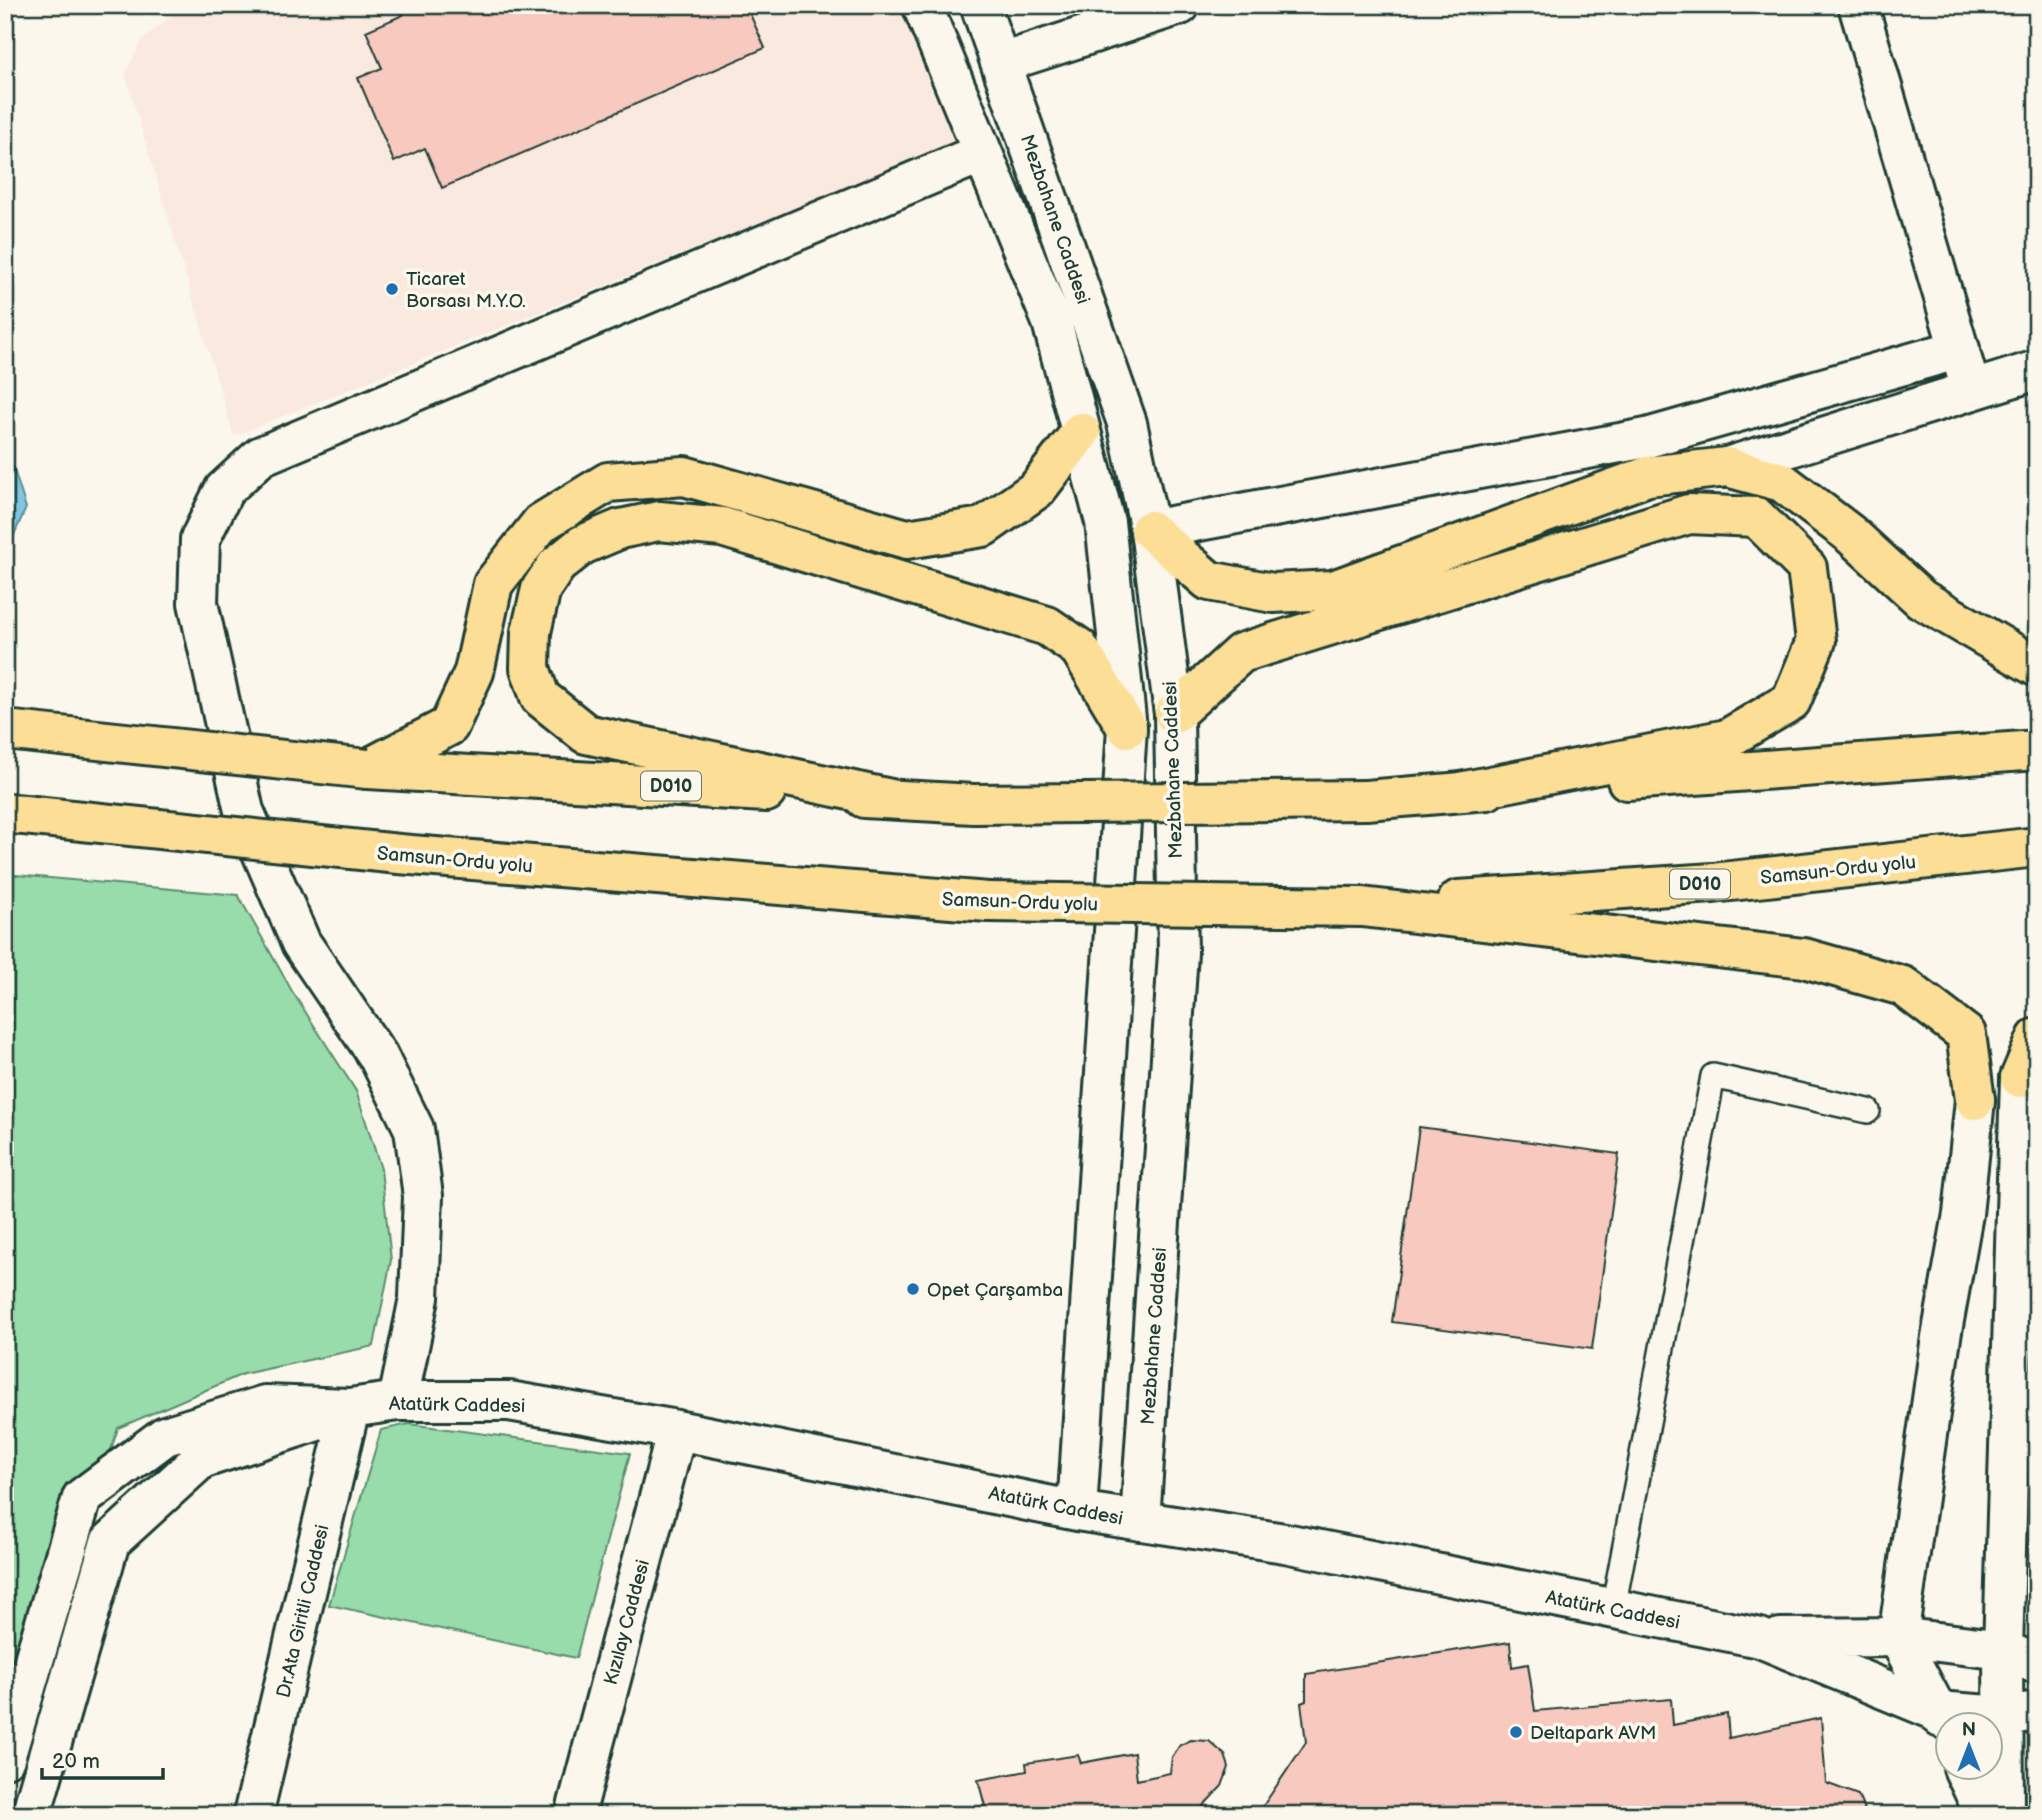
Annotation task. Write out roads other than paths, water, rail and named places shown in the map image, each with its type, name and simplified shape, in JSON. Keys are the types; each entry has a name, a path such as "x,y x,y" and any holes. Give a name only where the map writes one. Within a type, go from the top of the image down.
{"highway":[{"path":"368,769 449,726 474,672 493,584 541,523 608,482 684,476 907,539 983,527 1037,489 1081,432"},
{"path":"1150,530 1209,580 1273,593 1333,590 1648,476 1727,467 1782,482 1849,533 1921,599 2037,667"},
{"path":"1174,714 1241,653 1689,514 1756,517 1807,568 1816,640 1791,701 1727,739 1461,792"},
{"path":"891,799 586,734 540,697 530,668 531,632 541,589 558,565 582,545 620,529 659,521 723,527 1047,626 1079,648 1127,728"},
{"name":"D010","path":"5,730 368,769 974,804 1366,800 2037,750"},
{"name":"Samsun-Ordu yolu","path":"5,813 399,854 988,902 1362,907 1713,883 2037,847"},
{"path":"1362,907 1804,958 1903,986 1966,1034 1975,1100"},
{"path":"2020,1077 2037,1038"}],"main road":[{"name":"Mezbahane Caddesi","path":"922,5 1052,322 1105,522 1127,728 1077,1510"},
{"name":"Mezbahane Caddesi","path":"979,5 1127,424 1150,530 1174,714 1178,953 1140,1521"},
{"path":"1001,63 1180,5"},
{"path":"1858,5 1971,390"},
{"path":"398,1401 419,1298 422,1196 414,1129 378,1056 301,943 244,811 198,603 200,539 224,489 261,456 982,153"},
{"path":"1150,530 1647,438 1960,349"},
{"path":"1727,467 2037,370"},
{"path":"2004,1815 2020,1714 2020,1077"},
{"path":"1937,1712 1898,1637 1941,1336 1963,1214 1975,1100"},
{"name":"Atatürk Caddesi","path":"5,1758 82,1498 165,1436 265,1405 350,1408 398,1401 509,1401 677,1430 1077,1510 1285,1543 1760,1638"},
{"name":"Atatürk Caddesi","path":"31,1815 110,1542 201,1459 321,1422 350,1408"},
{"name":"Dr.Ata Giritli Caddesi","path":"254,1815 350,1408"},
{"name":"Kızılay Caddesi","path":"575,1815 677,1430"},
{"path":"1760,1638 1898,1637 2020,1657"},
{"path":"1760,1638 1934,1718"},
{"path":"1970,1782 1985,1815"}],"lane":[{"path":"1613,1609 1713,1076 1868,1111"}],"water":[{"path":"5,441 26,508 5,555"}],"place":[{"name":"Ticaret Borsası M.Y.O.","path":"392,289"},
{"name":"Opet Çarşamba","path":"913,1289"},
{"name":"Deltapark AVM","path":"1516,1732"}]}
